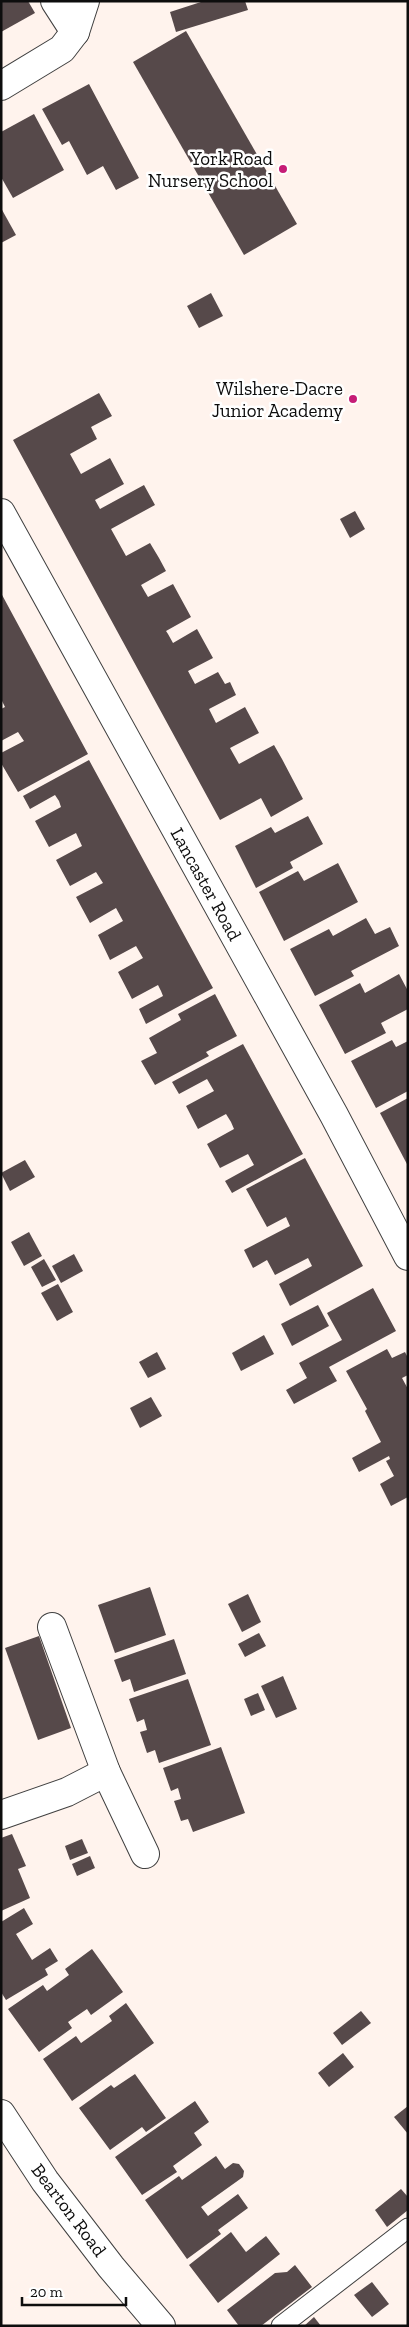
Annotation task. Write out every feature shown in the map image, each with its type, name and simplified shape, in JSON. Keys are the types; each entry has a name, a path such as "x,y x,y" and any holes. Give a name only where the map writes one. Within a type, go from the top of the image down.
{"street":[{"path":"55,1 75,32"},
{"path":"1,86 62,49 75,32 85,1"},
{"name":"Lancaster Road","path":"1,513 329,1106 408,1256"},
{"path":"52,1627 106,1772 145,1854"},
{"path":"1,1814 67,1792 106,1772"},
{"name":"Bearton Road","path":"1,2114 44,2181 110,2267 161,2326"}],"lane":[{"path":"281,2326 408,2228"}],"building":[{"path":"1,1 28,1 35,13 1,32"},
{"path":"204,1 245,1 248,10 176,32 170,12"},
{"path":"186,31 297,224 244,255 133,62"},
{"path":"89,84 139,178 116,190 103,166 87,175 69,141 62,145 42,109"},
{"path":"34,114 64,170 13,198 1,177 1,132"},
{"path":"1,208 16,235 1,243"},
{"path":"211,293 223,316 199,328 187,306"},
{"path":"99,393 112,416 91,427 97,439 70,454 81,474 110,458 124,484 95,500 100,509 144,485 155,505 111,529 126,556 150,543 166,571 141,585 148,597 173,584 191,617 166,631 173,643 197,629 213,658 188,671 195,684 218,672 225,684 230,682 236,695 209,709 216,723 245,707 259,733 230,748 239,764 274,745 282,759 303,799 271,817 261,798 220,820 13,440"},
{"path":"355,511 365,529 350,538 340,519"},
{"path":"1,593 88,754 18,792 1,763 1,753 24,741 18,732 1,741 1,709 5,707 1,699"},
{"path":"89,760 213,988 146,1024 139,1009 163,996 158,985 132,999 118,972 143,958 136,946 110,960 98,935 123,921 116,908 90,923 76,897 103,883 96,872 70,886 56,860 82,846 76,833 49,847 35,821 61,807 59,801 55,795 30,809 23,796"},
{"path":"308,816 323,844 290,862 293,868 256,888 235,846 271,827 275,833"},
{"path":"338,863 358,902 284,941 259,892 298,871 304,881"},
{"path":"366,918 375,934 390,927 399,946 351,971 354,976 315,996 290,949 329,929 333,936"},
{"path":"399,974 408,991 408,1009 381,1023 386,1033 345,1054 319,1005 360,983 365,993"},
{"path":"215,994 237,1036 206,1052 209,1056 155,1085 141,1061 157,1053 149,1038 181,1020 178,1014"},
{"path":"392,1040 396,1047 408,1041 408,1091 376,1108 351,1061"},
{"path":"243,1044 303,1154 232,1193 225,1181 254,1165 248,1154 220,1168 207,1144 234,1129 231,1122 226,1114 198,1129 186,1106 214,1091 207,1079 179,1094 172,1082"},
{"path":"408,1098 408,1166 380,1113"},
{"path":"305,1158 363,1266 290,1306 279,1284 312,1266 308,1258 275,1275 267,1260 253,1268 244,1250 290,1226 286,1217 267,1227 246,1189"},
{"path":"25,1160 35,1177 10,1191 1,1173"},
{"path":"29,1232 42,1256 24,1266 11,1242"},
{"path":"74,1254 83,1271 61,1283 52,1266"},
{"path":"44,1259 56,1280 42,1287 31,1267"},
{"path":"58,1284 73,1312 57,1321 41,1293"},
{"path":"373,1288 396,1331 329,1367 337,1381 294,1404 286,1390 307,1378 299,1363 342,1340 327,1313"},
{"path":"318,1305 329,1326 292,1346 281,1324"},
{"path":"264,1335 274,1354 241,1371 232,1353"},
{"path":"387,1349 392,1358 405,1352 408,1358 408,1375 402,1378 408,1389 408,1497 391,1506 380,1484 394,1476 386,1461 390,1459 389,1456 359,1472 352,1458 381,1442 365,1411 367,1409 346,1371"},
{"path":"157,1352 166,1369 148,1378 139,1362"},
{"path":"151,1397 162,1416 140,1428 130,1408"},
{"path":"150,1587 166,1635 115,1653 98,1605"},
{"path":"248,1594 261,1622 242,1632 228,1604"},
{"path":"259,1633 266,1646 245,1657 238,1644"},
{"path":"39,1636 71,1728 38,1740 5,1648"},
{"path":"174,1639 186,1674 134,1692 130,1679 122,1682 114,1660"},
{"path":"283,1676 297,1709 276,1718 261,1686"},
{"path":"188,1679 211,1745 159,1763 155,1750 147,1753 140,1732 147,1730 144,1719 137,1722 129,1699"},
{"path":"258,1693 265,1710 251,1716 244,1699"},
{"path":"221,1747 245,1813 193,1832 188,1819 181,1821 174,1801 181,1799 178,1788 171,1791 163,1768"},
{"path":"12,1834 26,1866 18,1869 30,1898 1,1911 1,1838"},
{"path":"82,1839 88,1853 70,1860 65,1846"},
{"path":"90,1856 95,1868 77,1876 72,1864"},
{"path":"24,1908 33,1924 16,1934 32,1960 50,1948 58,1961 45,1969 48,1975 6,2000 1,1992 1,1922"},
{"path":"92,1949 123,1992 91,2015 87,2009 68,2022 72,2028 39,2052 8,2009 43,1985 47,1991 69,1975 65,1969"},
{"path":"126,2003 154,2043 72,2101 43,2059 76,2036 81,2043 112,2021 109,2016"},
{"path":"361,2011 371,2023 342,2045 333,2033"},
{"path":"343,2053 354,2067 329,2087 318,2073"},
{"path":"135,2074 166,2118 146,2132 142,2127 110,2150 79,2108 111,2085 114,2088"},
{"path":"195,2101 209,2122 194,2133 202,2145 173,2166 177,2172 142,2195 115,2157"},
{"path":"408,2106 408,2134 394,2117"},
{"path":"216,2156 225,2169 233,2163 239,2164 244,2171 243,2177 201,2207 208,2216 238,2194 248,2208 218,2230 221,2234 187,2259 145,2200 179,2176 182,2180"},
{"path":"401,2189 408,2197 408,2210 387,2227 375,2210"},
{"path":"231,2232 246,2252 266,2236 280,2254 218,2303 189,2265"},
{"path":"295,2265 312,2287 261,2326 239,2326 227,2310 275,2273 287,2272"},
{"path":"372,2282 389,2304 372,2317 354,2295"},
{"path":"314,2317 321,2326 304,2326"}],"place":[{"name":"York Road Nursery School","path":"283,169"},
{"name":"Wilshere-Dacre Junior Academy","path":"353,399"}]}
